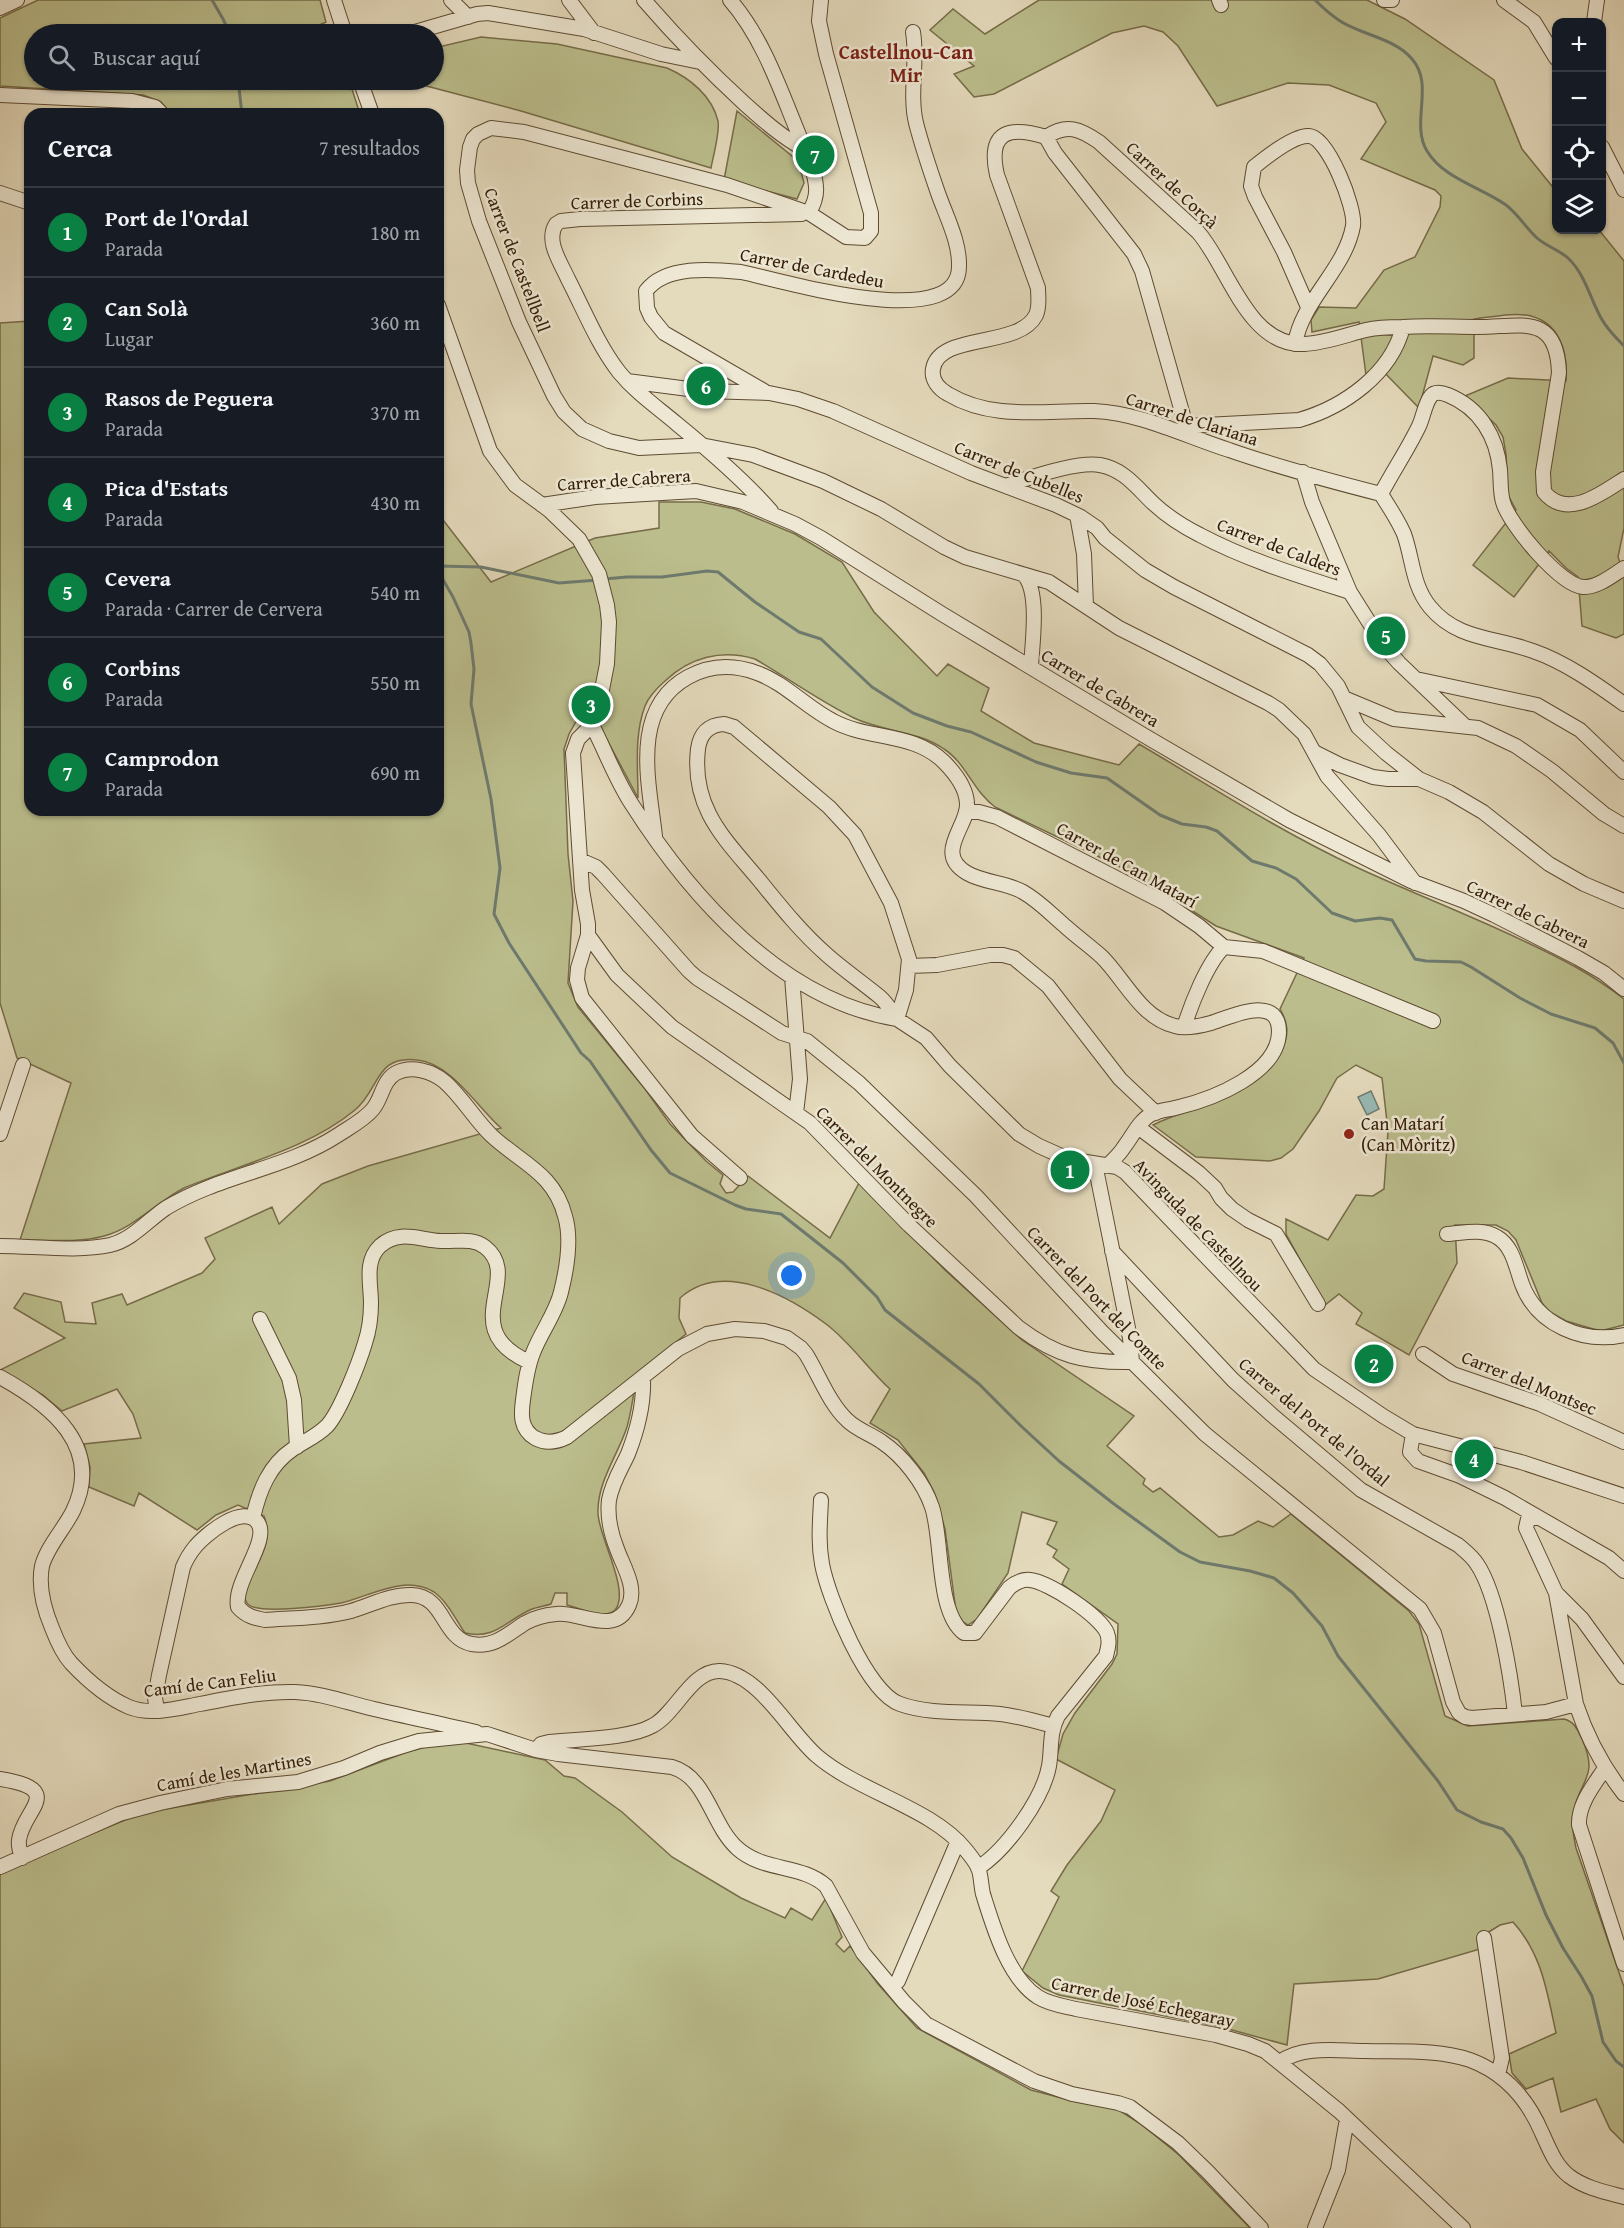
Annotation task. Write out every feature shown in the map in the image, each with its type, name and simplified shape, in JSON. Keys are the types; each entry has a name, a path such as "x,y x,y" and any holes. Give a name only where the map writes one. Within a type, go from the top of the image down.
{"street":[{"path":"0,8 17,0"},
{"path":"334,0 342,24"},
{"path":"451,0 468,17"},
{"path":"569,0 594,33"},
{"path":"644,0 700,62 781,135 804,149"},
{"path":"730,0 750,27 763,51 814,173 816,196 809,213"},
{"name":"Carrer de Castellbell","path":"701,445 639,448 621,445 582,429 564,412 519,322 479,221 467,170 473,140 483,131 491,128 524,132 727,185 809,213 846,237 865,238 872,231 871,213 826,54 819,21 820,0"},
{"path":"1384,0 1392,0"},
{"path":"1504,0 1534,22 1552,50"},
{"path":"1595,18 1597,0"},
{"path":"443,24 488,13 498,14 551,22 661,54 700,62"},
{"name":"Carrer de Cardedeu","path":"769,393 664,333 647,308 646,291 657,280 670,275 726,270 878,301 910,301 929,297 950,287 955,282 960,266 950,223 915,119 913,32"},
{"path":"364,90 370,108"},
{"path":"0,94 132,101 156,108"},
{"name":"Carrer de Corçà","path":"1046,137 1055,131 1071,129 1081,131 1099,142 1181,215 1209,244 1241,303 1252,318 1282,341 1295,344"},
{"name":"Carrer de Clariana","path":"1046,137 1022,131 1005,134 998,141 994,162 1038,288 1039,307 1036,316 1018,331 946,351 935,362 933,378 945,392 974,407 986,410 1113,413 1129,416 1187,431 1237,453 1381,494"},
{"path":"1308,307 1251,186 1254,167 1289,143 1308,136 1315,137 1321,142 1329,156 1352,206 1353,218 1349,238 1329,279 1308,307 1298,328 1295,344 1318,342 1380,328 1442,325 1487,327 1516,324 1533,326 1543,332 1554,344 1559,363 1543,472 1544,492 1558,503 1573,506 1594,497 1624,479"},
{"path":"1046,137 1055,153 1090,196 1138,263 1147,285 1187,431 1299,420 1313,416 1350,396 1372,379 1390,358 1403,327"},
{"path":"1606,155 1624,190"},
{"path":"0,193 24,201"},
{"name":"Carrer de Corbins","path":"774,515 751,488 647,401 627,381 602,346 556,254 551,236 556,224 561,221 580,219 809,213"},
{"path":"444,322 490,451 515,485 568,527 590,555 607,605 609,640 598,710 592,725 578,739 573,753 582,890 588,924 588,935 578,968 577,980 582,998 692,1136 740,1178"},
{"name":"Carrer de Cubelles","path":"627,381 704,391 769,393 798,399 833,411 971,473 1077,515 1097,528 1105,538 1145,570 1308,655 1330,675 1346,699 1358,727 1419,779"},
{"path":"1624,568 1593,586 1584,587 1575,585 1557,572 1513,522 1503,503 1498,457 1491,432 1468,408 1444,394 1437,393 1431,397 1419,428 1381,494 1404,534 1414,577 1428,605 1446,624 1463,632 1534,651 1586,678 1624,704"},
{"path":"701,445 753,455 823,481 881,509 965,557 1049,582 1119,628 1268,703 1279,710 1304,734 1327,776 1379,835 1415,883"},
{"name":"Carrer de Calders","path":"1006,486 1026,478 1072,467 1099,465 1122,474 1164,512 1199,535 1230,550 1350,592"},
{"path":"1303,472 1312,502 1350,592 1384,646 1464,725"},
{"name":"Carrer de Cabrera","path":"542,505 595,497 696,491 743,502 774,515 821,538 942,614 1289,820 1373,864 1464,901 1578,958 1604,973 1624,989"},
{"path":"1077,515 1084,554 1086,606"},
{"path":"1024,575 1028,579 1033,611 1031,667"},
{"path":"656,838 647,753 648,737 655,709 664,696 679,682 694,674 724,666 742,668 762,674 833,722 856,730 905,740 942,759 963,785 968,801 967,812 954,842 953,853 958,866 972,875 1011,886 1032,897 1102,957 1144,1008 1161,1021 1184,1027 1210,1023 1244,1012 1266,1010 1272,1014 1279,1036 1277,1045 1260,1069 1239,1083 1198,1101 1147,1116 1123,1150 1102,1165 1112,1251 1130,1338 1132,1362"},
{"path":"1415,679 1537,705 1580,730 1624,772"},
{"path":"1346,699 1394,719 1478,728 1516,746 1552,771 1604,814 1624,826"},
{"path":"715,724 734,726 846,823 855,835 891,903 909,959 902,1006 897,1019 882,998 828,956 790,919 720,833 706,809 698,771 701,737 707,729 715,724"},
{"name":"Avinguda de Castellnou","path":"592,725 630,802 671,860 740,937 777,968 833,1000 897,1019 926,1038 950,1066 1019,1134 1039,1146 1068,1159 1125,1172 1314,1369 1413,1434 1521,1462 1624,1496"},
{"path":"1316,753 1373,777 1419,779 1467,801 1558,870 1624,901"},
{"name":"Carrer de Can Matarí","path":"967,812 979,812 997,817 1156,898 1199,926 1224,947"},
{"name":"Carrer del Port del Comte","path":"580,860 596,867 603,874 697,978 782,1033 807,1041 884,1107 976,1196 1132,1362 1205,1434 1420,1609 1434,1633 1453,1702 1459,1713 1472,1719 1546,1712 1576,1704"},
{"name":"Carrer del Montnegre","path":"588,935 617,975 672,1027 810,1123 909,1226 1018,1328 1037,1342 1064,1355 1090,1361 1132,1362"},
{"path":"1184,1027 1191,1005 1216,955 1224,947 1263,951 1433,1021"},
{"path":"909,966 937,965 990,955 1014,958 1048,986 1119,1079 1156,1113"},
{"path":"792,977 800,1079 796,1113"},
{"path":"0,1134 23,1065"},
{"path":"0,1246 87,1247 119,1242 182,1199 292,1158 336,1137 372,1111 390,1077 405,1070 419,1070 433,1074 446,1083 492,1136 549,1182 563,1209 569,1236 561,1291 529,1362 522,1409 522,1421 528,1432 547,1442 567,1437 678,1349 707,1334 722,1330 750,1329 787,1338 801,1347 832,1401 846,1420 888,1446 920,1482 932,1508 946,1606 959,1630 970,1634 975,1633 1009,1588 1028,1580 1055,1590 1084,1609 1105,1629 1109,1644 1106,1656 1058,1716 1053,1726 1049,1768 1045,1782 1034,1803 988,1862 978,1868"},
{"path":"1138,1126 1199,1173 1232,1209 1276,1234 1318,1304"},
{"path":"1447,1234 1483,1232 1500,1239 1512,1257 1528,1298 1538,1311 1569,1333 1593,1337 1624,1335"},
{"path":"253,1518 267,1477 279,1461 326,1427 337,1410 360,1357 368,1330 371,1303 370,1265 381,1246 395,1238 412,1236 441,1241 464,1240 478,1243 489,1251 494,1257 499,1273 492,1316 497,1335 502,1345 510,1352 529,1362"},
{"name":"Carrer del Port de l'Ordal","path":"1112,1251 1233,1380 1272,1415 1361,1490 1470,1554 1479,1567 1494,1607 1515,1714"},
{"path":"260,1319 289,1378 294,1400 297,1447"},
{"name":"Carrer del Montsec","path":"1423,1354 1453,1374 1540,1404 1624,1442"},
{"name":"Camí de Can Feliu","path":"0,1377 49,1409 78,1448 83,1476 81,1490 73,1511 46,1557 41,1575 44,1608 62,1652 82,1674 117,1700 140,1710 157,1710 255,1694 293,1692 321,1696 487,1734"},
{"path":"157,1710 155,1698 159,1675 183,1567 196,1546 206,1536 239,1516 253,1518 258,1522 260,1534 238,1589 237,1600 238,1607 243,1612 256,1619 330,1615 352,1611 390,1598 413,1595 428,1598 454,1635 462,1641 481,1645 500,1640 527,1622 549,1615 570,1613 607,1622 617,1619 628,1607 631,1591 627,1572 611,1529 609,1504 613,1485 636,1432 642,1404 643,1379"},
{"path":"1413,1434 1410,1452 1418,1461 1460,1476 1536,1516 1609,1558 1624,1571"},
{"path":"820,1500 819,1538 827,1582 852,1644 888,1698 903,1705 947,1711 1000,1714 1053,1726"},
{"path":"1536,1516 1528,1519 1526,1528 1553,1582 1576,1704 1605,1768 1624,1794"},
{"path":"1556,1593 1582,1619 1624,1677"},
{"name":"Carrer de José Echegaray","path":"536,1750 541,1744 549,1742 647,1729 661,1720 700,1677 716,1671 724,1671 742,1678 758,1691 805,1746 830,1766 938,1825 958,1841 978,1868 979,1881 990,1917 1011,1966 1024,1984 1037,1996 1055,2004 1076,2009 1232,2039 1265,2051 1347,2119 1463,2228"},
{"name":"Camí de les Martines","path":"0,1867 119,1814 139,1808 227,1789 298,1782 419,1742 487,1734 536,1750 682,1770 698,1784 727,1837 745,1855 767,1865 809,1875 818,1879 825,1886 856,1943 909,2008 926,2024 1012,2070 1055,2089 1130,2107 1178,2143 1261,2228"},
{"path":"1605,1768 1584,1803 1579,1825 1624,1964"},
{"path":"0,1779 22,1783 33,1790 36,1796 35,1807 19,1840 18,1848 22,1858"},
{"path":"892,1987 898,1981 958,1841"},
{"path":"1484,1938 1502,2058 1498,2075"},
{"path":"1280,2062 1291,2055 1320,2051 1436,2054 1468,2060 1498,2075 1512,2086 1529,2107 1560,2167 1568,2176 1585,2185 1624,2197"},
{"path":"1315,2228 1338,2170 1347,2119"}],"green space":[{"path":"38,0 320,0 326,22 322,24 24,24 24,88 0,86 0,18"},
{"path":"1039,0 1367,0 1405,19 1494,80 1522,149 1552,186 1552,234 1602,234 1624,261 1624,528 1618,557 1624,574 1624,634 1616,638 1582,626 1578,577 1549,551 1514,597 1473,565 1516,510 1508,495 1503,437 1496,425 1465,396 1508,378 1566,381 1564,351 1556,333 1549,326 1531,316 1517,314 1474,319 1474,358 1463,365 1433,356 1419,408 1377,365 1366,375 1359,322 1312,332 1311,320 1319,307 1356,308 1384,270 1415,257 1440,207 1441,196 1435,190 1361,159 1386,122 1376,103 1329,85 1288,83 1217,106 1178,46 1163,32 1144,26 1112,33 994,94 974,97 954,74 974,66 930,30 953,9 985,34"},
{"path":"481,37 557,44 667,68 676,72 699,89 715,112 718,131 711,168 521,111 442,90 444,90 444,46"},
{"path":"64,90 352,90 358,108 166,108 161,102 143,95"},
{"path":"737,111 798,161 804,183 797,199 724,180"},
{"path":"24,321 24,816 444,816 444,521 491,582 595,538 659,528 659,502 701,502 735,509 795,534 842,562 874,612 937,676 948,664 989,688 981,711 1034,743 1119,765 1139,744 1300,839 1356,867 1552,955 1588,974 1624,999 1624,1325 1600,1331 1566,1321 1550,1312 1542,1303 1516,1240 1508,1231 1496,1225 1455,1225 1457,1263 1409,1355 1356,1324 1362,1313 1339,1294 1325,1305 1286,1234 1286,1219 1328,1240 1356,1195 1373,1196 1384,1189 1388,1131 1382,1078 1356,1065 1337,1078 1319,1111 1293,1149 1281,1158 1270,1161 1196,1157 1153,1125 1244,1088 1273,1064 1283,1048 1287,1033 1285,1019 1280,1009 1304,958 1216,926 1135,874 995,807 981,793 952,755 944,749 922,738 854,718 755,659 731,655 707,657 685,666 654,692 645,706 639,728 638,798 587,702 569,734 564,749 568,854 573,901 568,983 578,1007 645,1089 670,1124 723,1175 720,1184 726,1193 733,1192 748,1176 830,1238 859,1183 945,1270 1022,1340 1134,1416 1107,1446 1145,1479 1143,1484 1153,1492 1160,1488 1219,1537 1233,1535 1258,1521 1273,1527 1291,1514 1409,1611 1419,1624 1445,1716 1468,1726 1564,1719 1575,1726 1587,1752 1589,1763 1586,1779 1573,1815 1574,1840 1624,1987 1624,2143 1610,2129 1596,2099 1561,2112 1553,2078 1526,2089 1512,2073 1509,2054 1556,2033 1537,1960 1523,1934 1513,1922 1500,1925 1479,1938 1480,1949 1378,1979 1294,1984 1287,2045 1221,2027 1059,1995 1043,1988 1022,1971 1059,1897 1051,1891 1067,1865 1101,1821 1115,1790 1056,1759 1063,1734 1075,1713 1117,1654 1118,1624 1062,1584 1069,1569 1053,1557 1057,1550 1047,1544 1057,1522 1022,1512 1008,1573 977,1619 968,1625 962,1621 956,1611 945,1529 934,1492 924,1473 898,1440 870,1423 890,1389 835,1331 793,1302 774,1293 735,1282 715,1282 697,1287 680,1298 679,1318 686,1334 637,1373 627,1427 604,1480 599,1502 599,1523 617,1577 619,1590 619,1601 611,1613 599,1614 567,1605 567,1593 555,1593 551,1604 523,1613 500,1628 485,1634 465,1633 439,1596 423,1587 411,1585 388,1588 341,1603 279,1609 256,1608 248,1604 244,1597 265,1548 267,1528 264,1516 238,1505 216,1515 197,1530 139,1493 134,1506 89,1487 90,1467 84,1444 141,1438 133,1414 117,1389 62,1411 43,1395 0,1370 65,1338 14,1308 24,1293 61,1302 65,1322 96,1324 92,1303 122,1294 127,1305 202,1273 215,1259 205,1238 272,1207 279,1224 322,1184 368,1166 501,1128 463,1087 441,1069 417,1060 403,1060 386,1068 355,1110 316,1136 184,1188 115,1232 84,1240 20,1240 71,1083 17,1058 0,1003 0,323"},
{"path":"452,1740 545,1760 564,1776 575,1778 622,1812 672,1857 741,1898 785,1918 791,1908 812,1920 826,1898 842,1937 836,1944 844,1952 850,1946 878,1984 917,2028 1031,2090 1117,2109 1141,2124 1179,2155 1250,2228 0,2228 0,1872 142,1813 330,1781 407,1752"}],"water":[{"path":"1371,1091 1379,1109 1367,1115 1358,1097"}],"waterway":[{"path":"212,0 225,24"},
{"path":"1315,0 1340,21 1387,41 1412,59 1419,69 1422,80 1422,140 1434,161 1453,176 1506,205 1537,238 1568,258 1583,279 1603,322 1624,346"},
{"path":"239,90 241,108"},
{"path":"444,566 481,567 559,583 598,580"},
{"path":"604,579 718,572 755,602 799,632 821,639 872,687 913,713 971,732 1036,762 1071,773 1107,778 1160,815 1182,824 1217,831 1252,861 1276,868 1296,879 1332,913 1355,921 1380,918 1392,920 1415,959 1461,962 1551,1014 1595,1028 1613,1043 1624,1063"},
{"path":"444,581 469,632 471,643 474,669 471,704 491,799 500,868 494,914 509,943 581,1053 590,1061 651,1150 670,1173 735,1205 746,1209 781,1214 843,1263 877,1297 885,1310 979,1384 1059,1461 1180,1552 1200,1562 1274,1578 1293,1593 1322,1626 1338,1656 1438,1781 1457,1810 1481,1822 1503,1829 1511,1838 1523,1858 1546,1915 1592,1996 1603,2042 1616,2061 1624,2067"}],"place":[{"name":"Camprodon","path":"815,155"},
{"name":"Corbins","path":"706,386"},
{"name":"Cevera","path":"1386,636"},
{"name":"Rasos de Peguera","path":"591,705"},
{"name":"Can Matarí (Can Mòritz)","path":"1349,1134"},
{"name":"Port de l'Ordal","path":"1070,1170"},
{"name":"Can Solà","path":"1374,1364"},
{"name":"Pica d'Estats","path":"1474,1459"}],"district":[{"name":"Castellnou-Can Mir","path":"906,64"}]}
